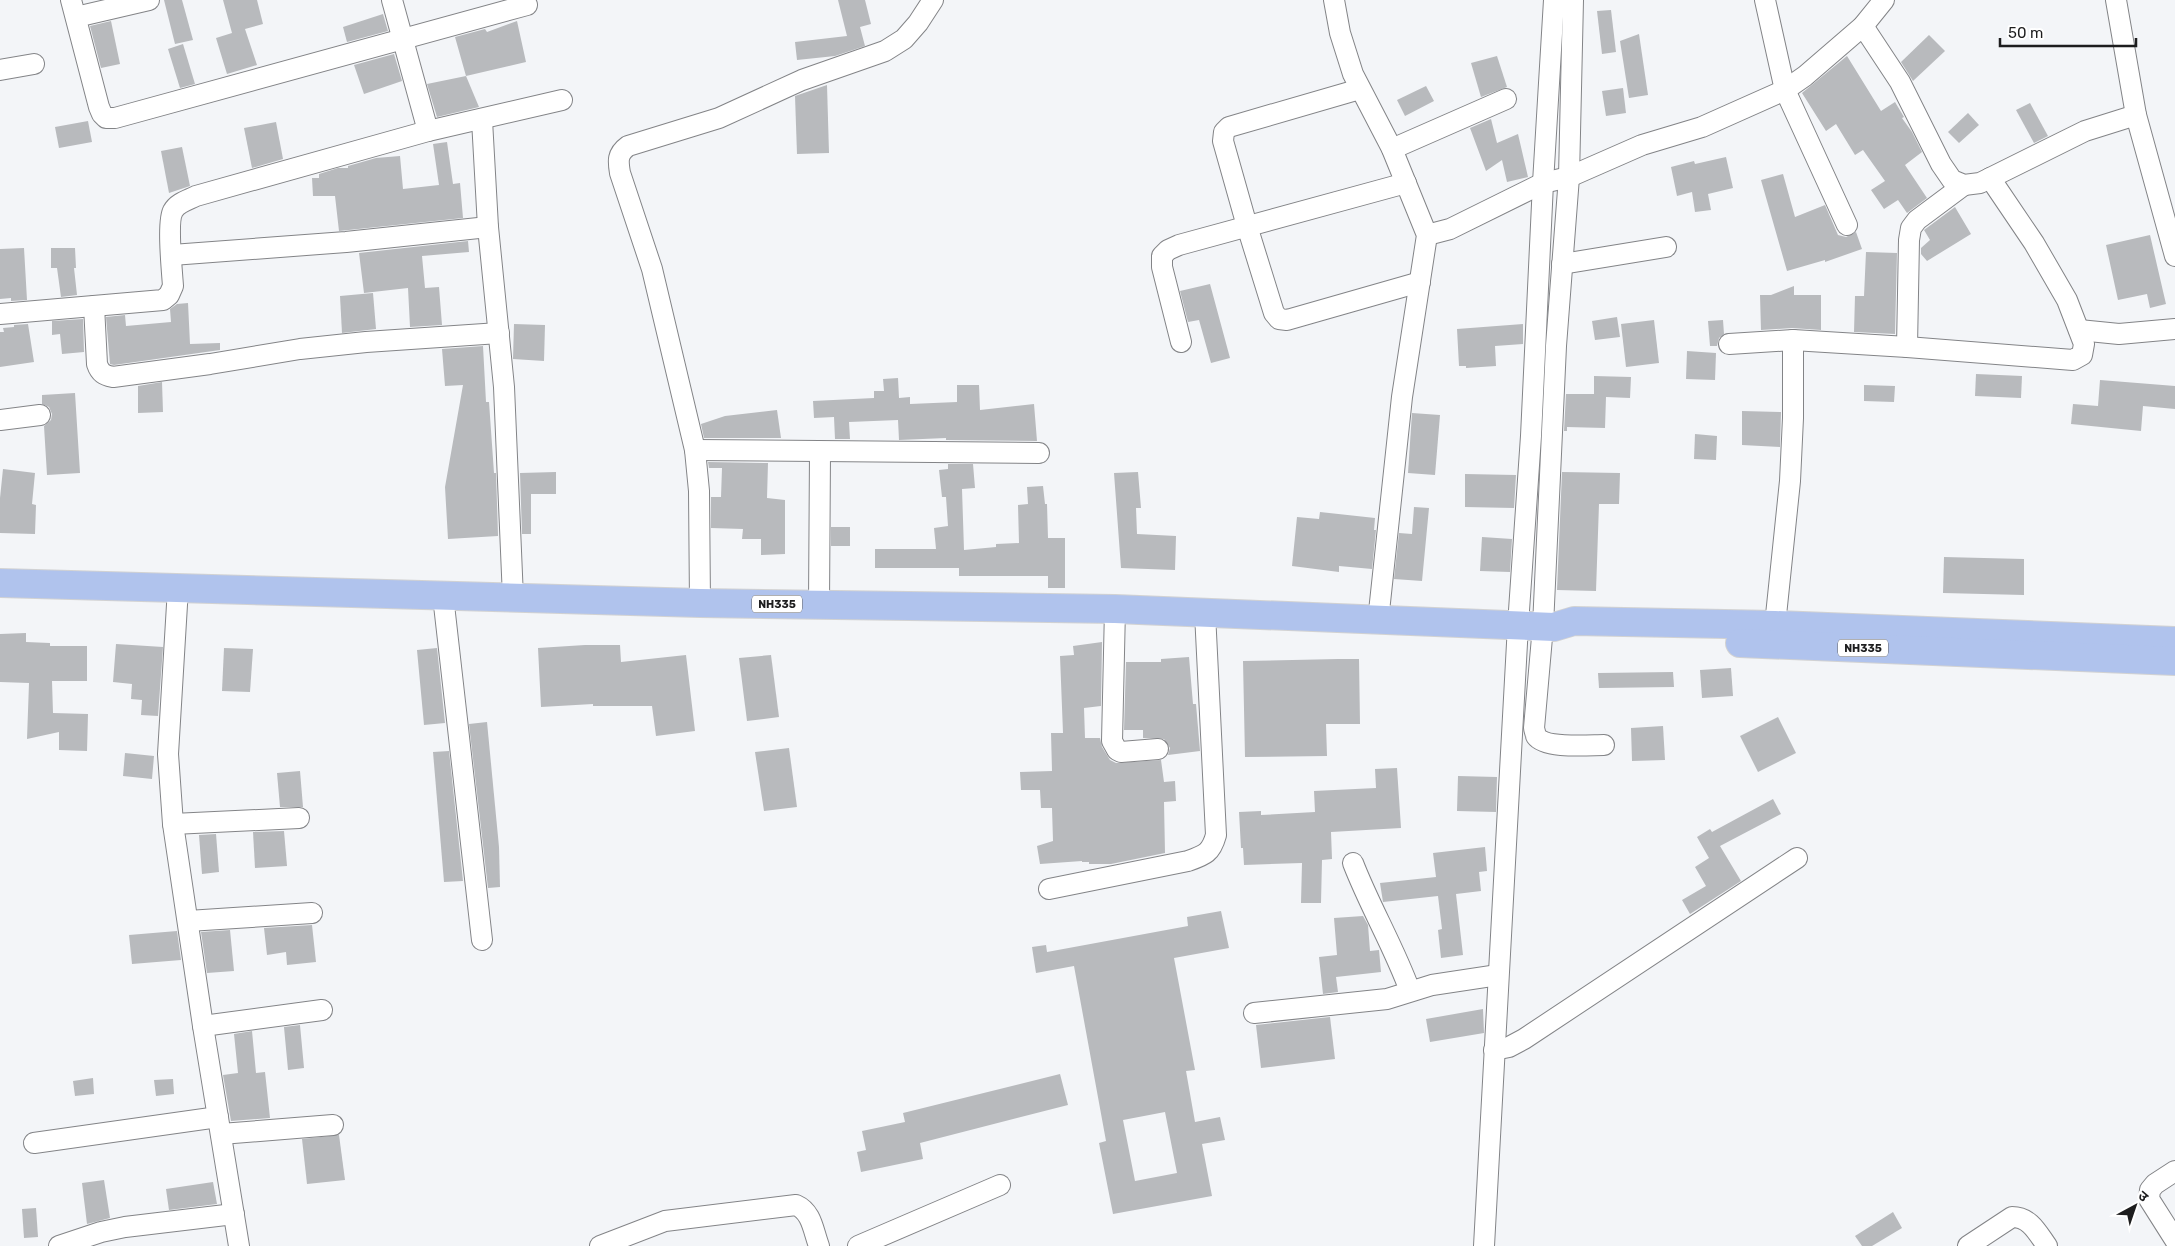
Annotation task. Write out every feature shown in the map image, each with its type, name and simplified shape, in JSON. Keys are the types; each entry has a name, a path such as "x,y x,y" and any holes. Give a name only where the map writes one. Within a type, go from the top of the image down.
{"highway":[{"name":"NH335","path":"0,583 700,603 1115,609 1538,626 1574,621 1776,625 2175,641"},
{"name":"NH335","path":"1538,626 1573,637 2175,661"}],"street":[{"path":"149,0 74,9 99,107 106,118 115,118 527,5"},
{"path":"392,0 428,132"},
{"path":"700,603 698,492 695,450 652,269 620,173 618,158 621,151 649,139 719,118 802,80 885,51 904,40 933,0"},
{"path":"1334,0 1340,33 1352,74 1392,149 1427,236 1402,397 1378,621"},
{"path":"1554,0 1556,180 1562,264 1538,626 1534,728 1536,736 1542,741 1554,744 1604,745"},
{"path":"1484,1246 1498,975 1538,626 1532,436 1573,0"},
{"path":"1766,0 1784,90 1847,225"},
{"path":"1427,236 1450,229 1556,180 1642,145 1702,126 1784,90 1805,76 1863,26 1884,0"},
{"path":"2116,0 2136,115 2174,246"},
{"path":"1863,26 1900,82 1941,164 1952,180 1964,186"},
{"path":"0,70 34,64"},
{"path":"1360,89 1229,127 1224,132 1223,141 1274,313 1279,319 1287,320 1420,282"},
{"path":"1392,149 1506,99"},
{"path":"0,314 163,300 169,294 172,286 170,223 172,211 180,204 196,196 428,132 562,100"},
{"path":"1907,347 1911,228 1917,220 1964,186 1980,183 2085,131 2136,115"},
{"path":"482,120 488,227 504,387 513,598"},
{"path":"1729,344 1793,340 2073,360 2082,355 2084,344 2067,300 2034,244 1990,178"},
{"path":"1181,342 1162,267 1162,256 1168,250 1178,245 1406,183"},
{"path":"172,255 346,242 488,227"},
{"path":"1562,264 1666,247"},
{"path":"94,306 97,364 100,371 105,375 113,377 210,364 300,349 366,342 498,333"},
{"path":"2079,330 2119,334 2175,329"},
{"path":"1776,625 1790,481 1793,418 1793,340"},
{"path":"0,420 40,415"},
{"path":"695,450 1039,453"},
{"path":"820,452 820,604"},
{"path":"178,588 168,754 173,824 202,1026 239,1246"},
{"path":"443,596 482,940"},
{"path":"1115,609 1112,741 1117,750 1121,752 1158,749"},
{"path":"1048,889 1188,861 1203,856 1212,847 1216,835 1205,612"},
{"path":"173,824 299,818"},
{"path":"1494,1050 1524,1039 1797,858"},
{"path":"1353,863 1367,898 1401,967 1410,991"},
{"path":"188,921 312,913"},
{"path":"1254,1013 1387,999 1432,985 1498,975"},
{"path":"202,1026 322,1010"},
{"path":"34,1143 219,1125 333,1124"},
{"path":"2175,1171 2155,1184 2150,1190 2149,1199 2175,1240"},
{"path":"858,1246 1000,1185"},
{"path":"600,1246 665,1221 796,1205 805,1209 809,1216 819,1246"},
{"path":"58,1246 101,1232 125,1227 234,1214"},
{"path":"1968,1246 2012,1217 2021,1217 2030,1222 2047,1246"}],"building":[{"path":"164,0 182,0 193,40 175,44"},
{"path":"223,0 257,0 263,24 245,29 257,65 227,74 216,38 232,33"},
{"path":"838,0 865,0 871,24 860,27 865,46 835,56 797,60 795,42 847,36"},
{"path":"1611,10 1616,52 1602,54 1597,11"},
{"path":"383,14 388,31 347,42 343,27"},
{"path":"111,21 120,64 101,68 90,26"},
{"path":"517,21 526,62 466,76 455,37 485,29 487,32"},
{"path":"1639,34 1648,95 1629,98 1620,41"},
{"path":"1929,35 1945,51 1913,81 1901,62"},
{"path":"183,44 195,84 180,88 168,49"},
{"path":"394,54 402,81 364,94 354,65"},
{"path":"1497,56 1507,87 1481,97 1471,63"},
{"path":"1847,56 1881,111 1895,102 1922,152 1905,165 1927,198 1907,213 1898,200 1884,209 1871,190 1885,181 1863,150 1855,155 1836,124 1826,131 1802,93"},
{"path":"466,76 479,107 437,117 427,84"},
{"path":"827,85 829,153 797,154 795,96"},
{"path":"1426,86 1434,101 1405,116 1397,100"},
{"path":"1623,88 1626,113 1606,116 1602,91"},
{"path":"2030,103 2048,136 2034,143 2016,110"},
{"path":"1968,113 1979,125 1959,143 1948,132"},
{"path":"1491,119 1497,143 1518,134 1528,177 1507,182 1502,160 1486,171 1470,128"},
{"path":"88,121 92,142 59,148 55,127"},
{"path":"276,122 283,159 252,168 244,128"},
{"path":"447,142 453,184 460,183 463,218 339,231 335,196 313,196 312,178 319,178 319,174 338,168 348,168 348,166 376,158 400,156 403,189 439,185 433,144"},
{"path":"182,147 190,186 169,193 161,151"},
{"path":"1726,157 1733,188 1708,194 1711,210 1695,212 1692,192 1677,196 1671,167 1694,161 1695,164"},
{"path":"1783,174 1795,217 1825,205 1838,235 1846,237 1856,232 1862,249 1825,262 1825,260 1787,271 1761,180"},
{"path":"1955,207 1971,234 1927,261 1921,254 1921,248 1930,240 1924,230"},
{"path":"2150,235 2166,304 2150,308 2147,294 2118,300 2106,245"},
{"path":"468,241 469,252 422,256 425,288 439,287 442,325 410,327 408,288 364,293 359,253"},
{"path":"24,248 27,300 11,301 11,298 0,299 0,249"},
{"path":"51,248 75,248 76,268 74,268 77,295 61,297 57,268 51,268"},
{"path":"1866,252 1897,253 1895,334 1854,332 1855,296 1864,296"},
{"path":"1210,284 1230,358 1211,363 1199,320 1188,322 1180,291"},
{"path":"1794,286 1794,295 1821,295 1821,330 1792,328 1761,330 1760,295 1771,295"},
{"path":"373,293 376,329 342,333 340,296"},
{"path":"188,303 190,344 220,343 220,350 110,364 106,317 125,315 126,326 171,322 170,309 177,304"},
{"path":"1617,317 1620,337 1595,340 1592,321"},
{"path":"83,319 84,352 62,354 60,334 52,335 52,321"},
{"path":"1654,320 1659,363 1626,367 1621,324"},
{"path":"1723,320 1724,334 1719,338 1717,346 1710,346 1708,321"},
{"path":"28,324 34,362 0,367 0,332 4,332 3,328"},
{"path":"514,324 545,325 544,361 513,359"},
{"path":"1523,324 1523,344 1495,346 1496,366 1466,368 1466,366 1459,366 1457,329"},
{"path":"483,346 486,402 489,402 494,473 496,473 498,536 448,539 445,487 463,385 445,386 442,349"},
{"path":"1687,351 1716,353 1715,380 1686,379"},
{"path":"1976,374 2022,376 2021,398 1975,396"},
{"path":"1594,376 1631,377 1630,398 1606,397 1605,428 1567,427 1567,431 1564,431 1566,394 1594,394"},
{"path":"898,378 899,398 910,397 910,404 957,402 957,385 979,385 980,410 1034,404 1037,441 946,440 946,438 899,440 898,420 849,422 850,439 835,439 834,417 814,418 813,401 874,398 874,391 884,391 883,379"},
{"path":"2100,380 2175,386 2175,409 2143,406 2141,431 2071,424 2073,404 2098,406"},
{"path":"162,382 163,412 138,413 138,386"},
{"path":"1864,385 1895,386 1894,402 1864,401"},
{"path":"75,393 80,473 47,475 44,426 51,420 52,414 49,407 42,404 42,395"},
{"path":"777,410 781,438 704,438 701,424 725,416"},
{"path":"1742,411 1781,412 1780,447 1742,445"},
{"path":"1412,413 1440,415 1435,475 1408,473"},
{"path":"1695,434 1717,436 1716,460 1694,459"},
{"path":"708,462 768,463 767,498 785,500 785,554 761,555 761,539 742,539 743,529 711,528 711,497 721,497 722,468 709,468"},
{"path":"948,464 973,464 975,488 962,489 964,550 996,547 996,544 1019,543 1018,505 1028,504 1027,487 1043,486 1045,504 1047,504 1048,538 1065,538 1065,588 1048,588 1048,576 959,576 959,568 875,568 875,549 936,549 934,528 948,526 946,497 942,497 939,470 948,469"},
{"path":"3,469 35,473 32,504 36,505 35,534 0,533 0,498"},
{"path":"556,472 556,494 531,494 531,534 522,534 520,473"},
{"path":"1138,472 1141,508 1136,508 1137,534 1176,536 1175,570 1121,568 1114,473"},
{"path":"1562,472 1620,473 1619,504 1599,504 1596,591 1557,590"},
{"path":"1465,474 1516,475 1514,508 1465,507"},
{"path":"1414,507 1429,508 1422,581 1394,579 1399,533 1412,534"},
{"path":"1320,512 1375,518 1374,530 1376,530 1372,569 1339,566 1339,572 1292,566 1297,517 1319,519"},
{"path":"831,527 850,527 850,546 831,546"},
{"path":"1482,537 1512,539 1510,572 1480,571"},
{"path":"1944,557 2024,559 2024,595 1943,593"},
{"path":"26,633 26,642 50,643 50,646 87,646 87,681 52,681 53,713 88,714 87,751 59,750 59,732 27,739 29,683 0,682 0,634"},
{"path":"1102,642 1101,706 1084,708 1085,738 1100,738 1102,747 1110,760 1116,763 1161,760 1164,782 1175,781 1176,801 1164,802 1165,853 1111,864 1089,864 1089,862 1082,861 1040,864 1037,846 1053,841 1052,808 1041,808 1040,790 1021,790 1020,772 1052,771 1051,733 1063,733 1060,656 1074,655 1073,646"},
{"path":"116,644 163,647 158,716 141,715 142,700 131,699 132,684 113,682"},
{"path":"620,645 621,662 686,655 695,731 656,736 652,706 593,706 593,704 541,707 538,648"},
{"path":"224,648 253,649 250,692 222,691"},
{"path":"437,648 445,723 424,725 417,650"},
{"path":"771,655 779,717 747,721 739,658"},
{"path":"1189,657 1200,751 1168,755 1170,748 1164,739 1143,738 1143,730 1124,730 1126,662 1161,662 1161,659"},
{"path":"1359,659 1360,724 1326,724 1327,756 1245,757 1243,661"},
{"path":"1731,668 1733,696 1702,698 1700,670"},
{"path":"1673,672 1674,687 1599,688 1598,673"},
{"path":"1778,717 1796,753 1758,772 1740,736"},
{"path":"487,722 499,847 500,887 488,888 469,724"},
{"path":"1663,726 1665,760 1632,761 1631,728"},
{"path":"789,748 797,807 764,811 755,752"},
{"path":"449,751 463,881 444,882 433,752"},
{"path":"125,753 154,756 152,779 123,776"},
{"path":"1397,768 1401,828 1331,832 1332,859 1322,860 1321,903 1301,903 1302,863 1244,865 1239,812 1261,811 1261,815 1315,812 1314,791 1376,788 1375,769"},
{"path":"300,771 303,807 280,807 277,773"},
{"path":"1458,776 1497,777 1496,812 1457,811"},
{"path":"1773,799 1781,814 1720,846 1741,881 1690,914 1682,900 1706,886 1695,867 1709,858 1697,837 1710,829 1712,832"},
{"path":"284,831 287,866 255,868 253,832"},
{"path":"216,834 219,872 202,874 199,835"},
{"path":"1485,847 1487,871 1479,872 1481,891 1456,894 1463,955 1441,958 1438,930 1442,929 1438,896 1383,902 1380,883 1436,877 1433,853"},
{"path":"1221,911 1229,948 1174,958 1195,1070 1186,1071 1195,1122 1220,1117 1225,1140 1202,1144 1212,1196 1113,1214 1099,1143 1106,1141 1074,966 1036,973 1032,947 1046,945 1047,952 1188,926 1187,917","holes":["1165,1112 1177,1173 1135,1181 1123,1120"]},
{"path":"1363,916 1368,925 1370,951 1379,950 1381,972 1336,977 1338,992 1323,994 1319,957 1337,955 1334,918"},
{"path":"312,925 316,962 287,965 286,952 267,955 264,928"},
{"path":"230,930 234,971 207,973 201,932"},
{"path":"177,931 181,960 132,964 129,935"},
{"path":"1483,1009 1484,1033 1430,1042 1426,1019"},
{"path":"1330,1017 1335,1059 1261,1068 1256,1025"},
{"path":"300,1025 304,1068 288,1070 284,1027"},
{"path":"252,1031 256,1073 265,1072 270,1118 231,1121 223,1075 238,1073 234,1034"},
{"path":"1060,1074 1068,1105 920,1143 923,1159 861,1172 857,1152 866,1150 862,1131 905,1122 903,1113"},
{"path":"93,1078 94,1094 75,1096 73,1081"},
{"path":"173,1079 174,1094 156,1096 154,1080"},
{"path":"339,1135 345,1180 307,1184 302,1139"},
{"path":"104,1180 110,1218 87,1224 82,1183"},
{"path":"213,1182 217,1204 169,1210 166,1189"},
{"path":"36,1208 38,1237 24,1238 22,1209"},
{"path":"1893,1212 1902,1228 1872,1246 1862,1246 1855,1236"}]}
